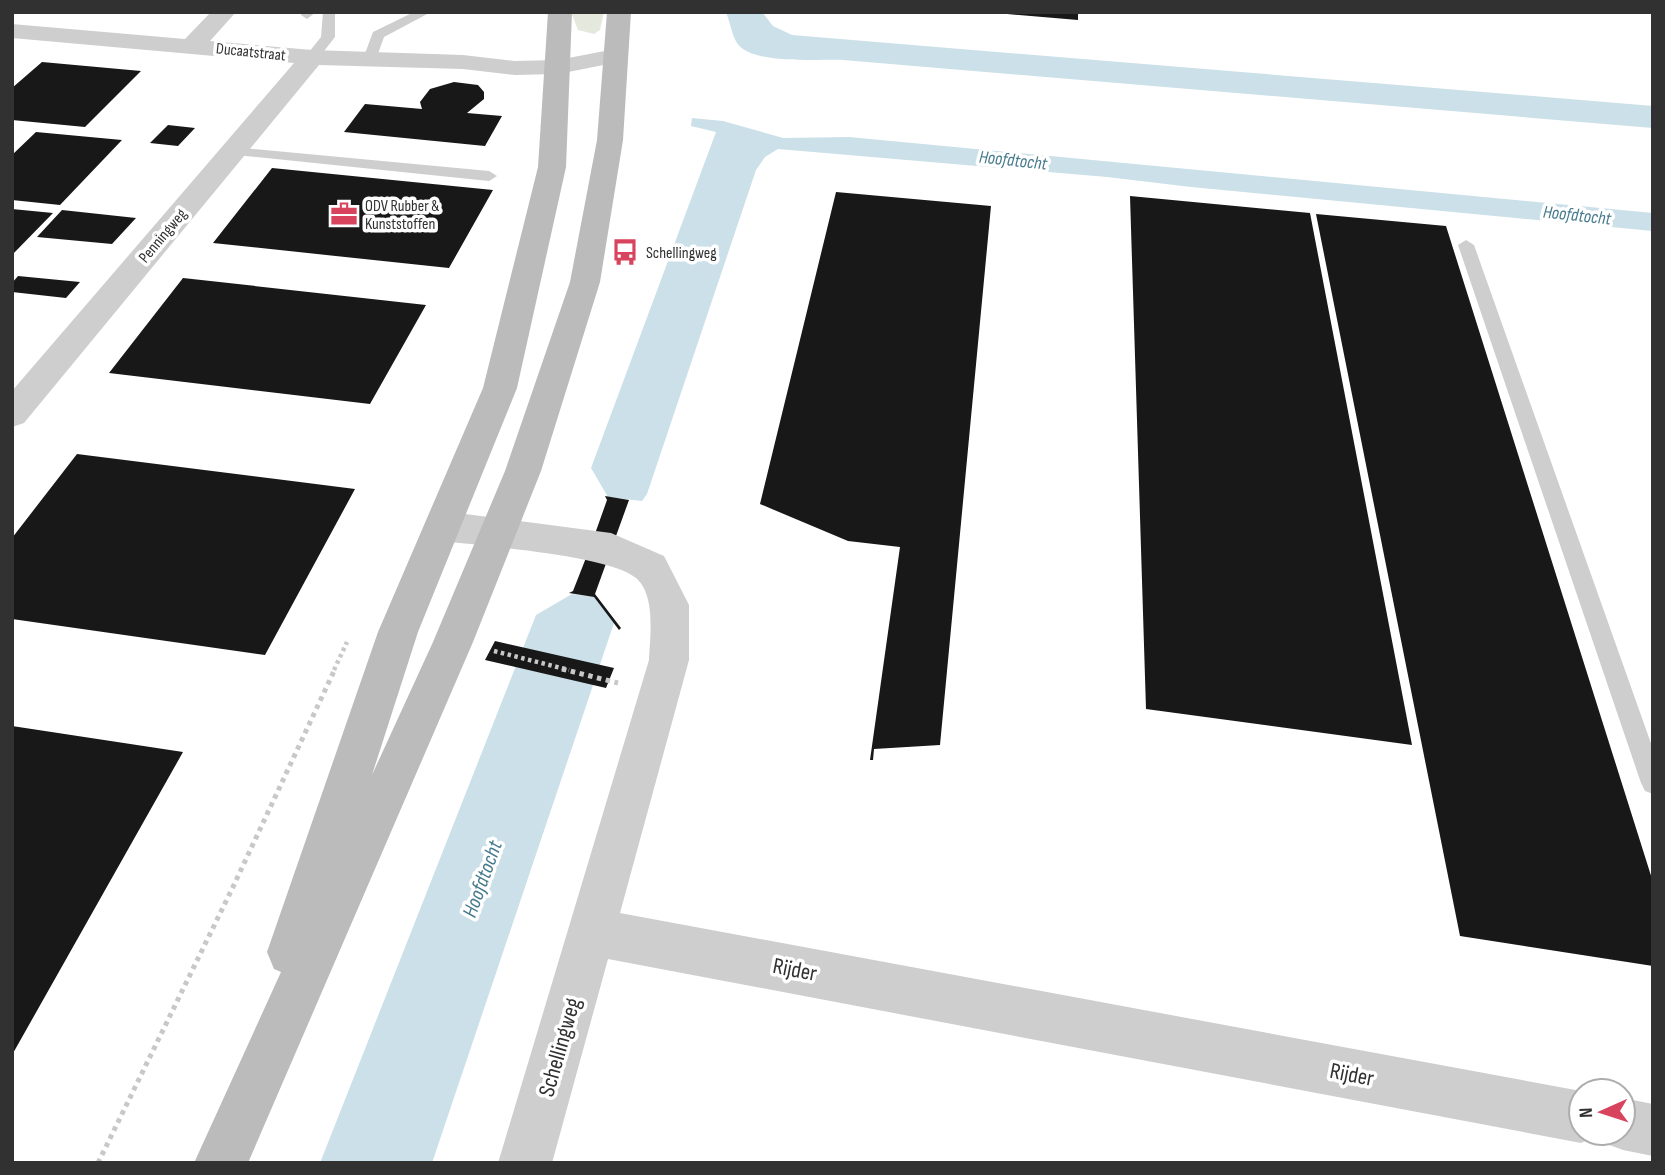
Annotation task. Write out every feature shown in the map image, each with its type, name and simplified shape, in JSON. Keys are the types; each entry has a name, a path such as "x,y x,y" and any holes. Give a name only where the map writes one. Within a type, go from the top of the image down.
{"main road":[{"path":"220,1163 398,632 500,388 552,167 560,12"},
{"path":"220,1163 499,534 523,471 585,282 610,140 619,12"}],"street":[{"path":"193,45 224,12"},
{"name":"Ducaatstraat","path":"12,31 312,57 463,62 515,68 559,58 615,56"},
{"path":"12,57 40,33"},
{"name":"Penningweg","path":"12,414 312,57"},
{"path":"442,526 611,548 651,567 670,605 669,660 593,932"},
{"name":"Rijder","path":"593,932 1567,1113"},
{"name":"Schellingweg","path":"525,1163 593,932"}],"lane":[{"path":"312,57 328,37 328,12"},
{"path":"370,59 378,35 425,12"},
{"path":"232,150 489,176"},
{"path":"1466,245 1653,783"}],"path":[{"path":"98,1163 232,889 350,635"},
{"path":"490,650 610,679"}],"shaded area":[{"path":"571,12 604,12 600,30 594,34 578,30"}],"water":[{"path":"726,12 762,12 773,26 792,35 1653,106 1653,128 843,60 770,58 745,50 737,43"},
{"name":"Hoofdtocht","path":"692,118 723,121 783,138 849,137 1653,213 1653,231 1107,177 778,149 765,157 756,170 647,494 642,501 608,497 591,468 716,132 691,126"},
{"name":"Hoofdtocht","path":"572,594 594,597 614,623 432,1163 320,1163 536,615"}],"building":[{"path":"1078,12 1078,20 1007,14"},
{"path":"42,62 141,71 85,127 12,120 12,88"},
{"path":"454,82 478,85 484,92 484,99 467,113 502,116 485,146 344,132 365,104 422,109 420,102 430,89"},
{"path":"168,125 195,128 178,146 150,143"},
{"path":"36,132 122,140 60,205 12,200 12,155"},
{"path":"272,168 493,190 449,268 213,243"},
{"path":"836,192 991,206 940,745 874,749 873,760 870,760 900,547 848,541 760,504"},
{"path":"1130,196 1310,213 1412,745 1146,709"},
{"path":"12,209 53,213 12,255"},
{"path":"62,210 136,218 112,244 37,237"},
{"path":"1316,214 1446,226 1653,882 1653,966 1460,936"},
{"path":"18,276 80,282 66,298 12,292 12,283"},
{"path":"183,278 426,305 370,404 109,373"},
{"path":"77,454 355,489 265,655 12,619 12,538"},
{"path":"605,496 629,500 595,594 621,628 619,630 594,597 569,593 573,591 591,545 607,500"},
{"path":"495,641 614,668 606,688 485,660"},
{"path":"12,726 183,752 12,1055"}],"place":[{"name":"ODV Rubber & Kunststoffen","path":"344,214"},
{"name":"Schellingweg","path":"625,252"}]}
